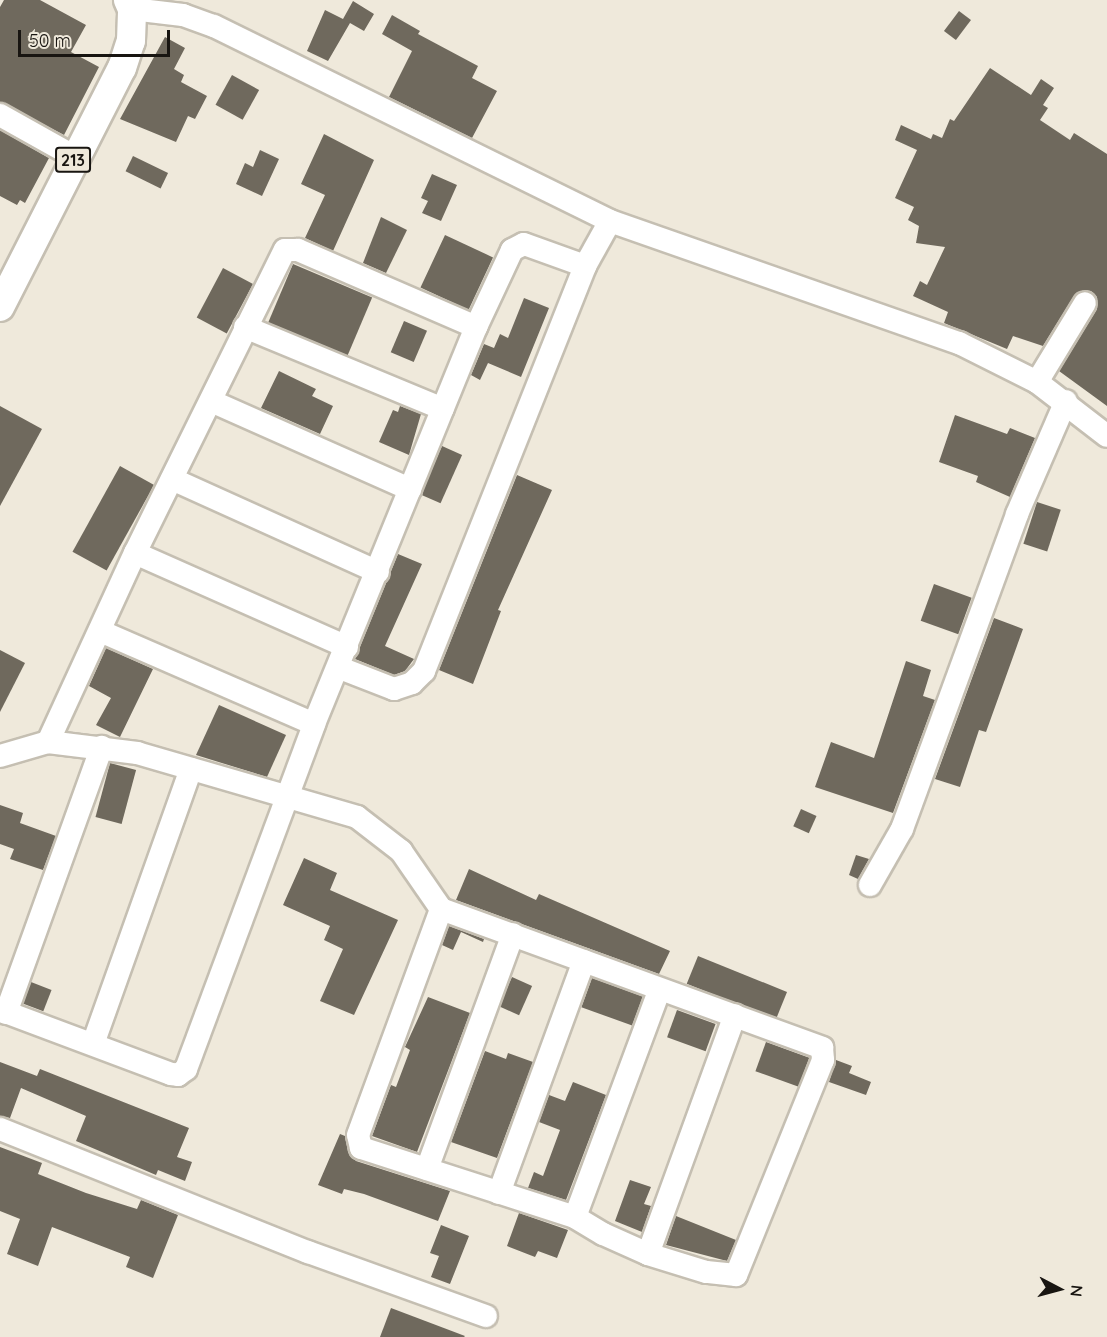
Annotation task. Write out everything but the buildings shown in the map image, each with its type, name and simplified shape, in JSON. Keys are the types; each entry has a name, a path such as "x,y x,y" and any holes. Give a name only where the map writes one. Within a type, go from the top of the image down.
{"main road":[{"name":"213","path":"3,294 122,68 142,5"}],"street":[{"path":"142,5 214,26 610,221 926,331 1037,382 1066,401 1107,436"},
{"path":"0,115 75,156"},
{"path":"135,553 344,657 394,689 412,683 424,671 585,266 610,221"},
{"path":"102,747 3,1012 178,1076 186,1069 314,724 344,657 476,327 517,244 585,266"},
{"path":"48,742 135,553 285,250 298,250 476,327"},
{"path":"1037,382 1085,303"},
{"path":"245,327 443,409"},
{"path":"211,400 410,489"},
{"path":"870,885 902,829 1013,525 1066,401"},
{"path":"172,479 378,572"},
{"path":"100,632 314,724"},
{"path":"0,756 48,742 102,747 191,769 286,799 357,817 381,833 401,851 441,909 822,1048 823,1060 736,1275 706,1272 648,1254 603,1234 575,1217 364,1150 358,1135 441,909"},
{"path":"93,1044 191,769"},
{"path":"427,1169 513,934"},
{"path":"499,1193 584,961"},
{"path":"575,1217 660,989"},
{"path":"648,1254 735,1015"},
{"path":"0,1129 308,1252 486,1316"}]}
